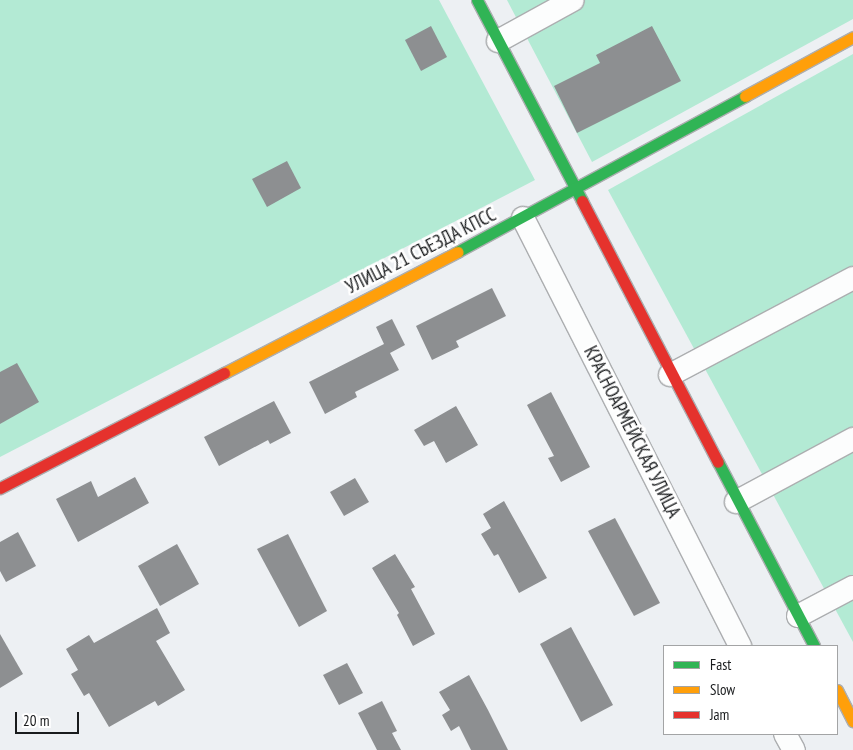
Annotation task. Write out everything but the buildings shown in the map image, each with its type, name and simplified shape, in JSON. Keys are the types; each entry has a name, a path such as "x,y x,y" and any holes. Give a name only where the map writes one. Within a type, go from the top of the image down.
{"street":[{"path":"477,0 736,502 813,645"},
{"path":"498,41 573,0"},
{"name":"УЛИЦА 21 СЪЕЗДА КПСС","path":"0,488 523,218 853,37"},
{"name":"КРАСНОАРМЕЙСКАЯ УЛИЦА","path":"523,218 739,645"},
{"path":"670,375 853,278"},
{"path":"736,502 853,439"},
{"path":"798,616 853,587"},
{"path":"838,692 853,721"},
{"path":"786,735 794,750"}],"green space":[{"path":"0,0 439,0 535,180 0,457"},
{"path":"507,0 853,0 853,19 592,162"},
{"path":"853,54 853,642 608,190"}],"traffic: fast":[{"path":"477,0 582,201"},
{"path":"457,252 745,96"},
{"path":"718,462 813,645"}],"traffic: slow":[{"path":"745,96 853,37"},
{"path":"224,373 457,252"},
{"path":"838,692 853,721"}],"traffic: jam":[{"path":"582,201 718,462"},
{"path":"0,488 224,373"}]}
